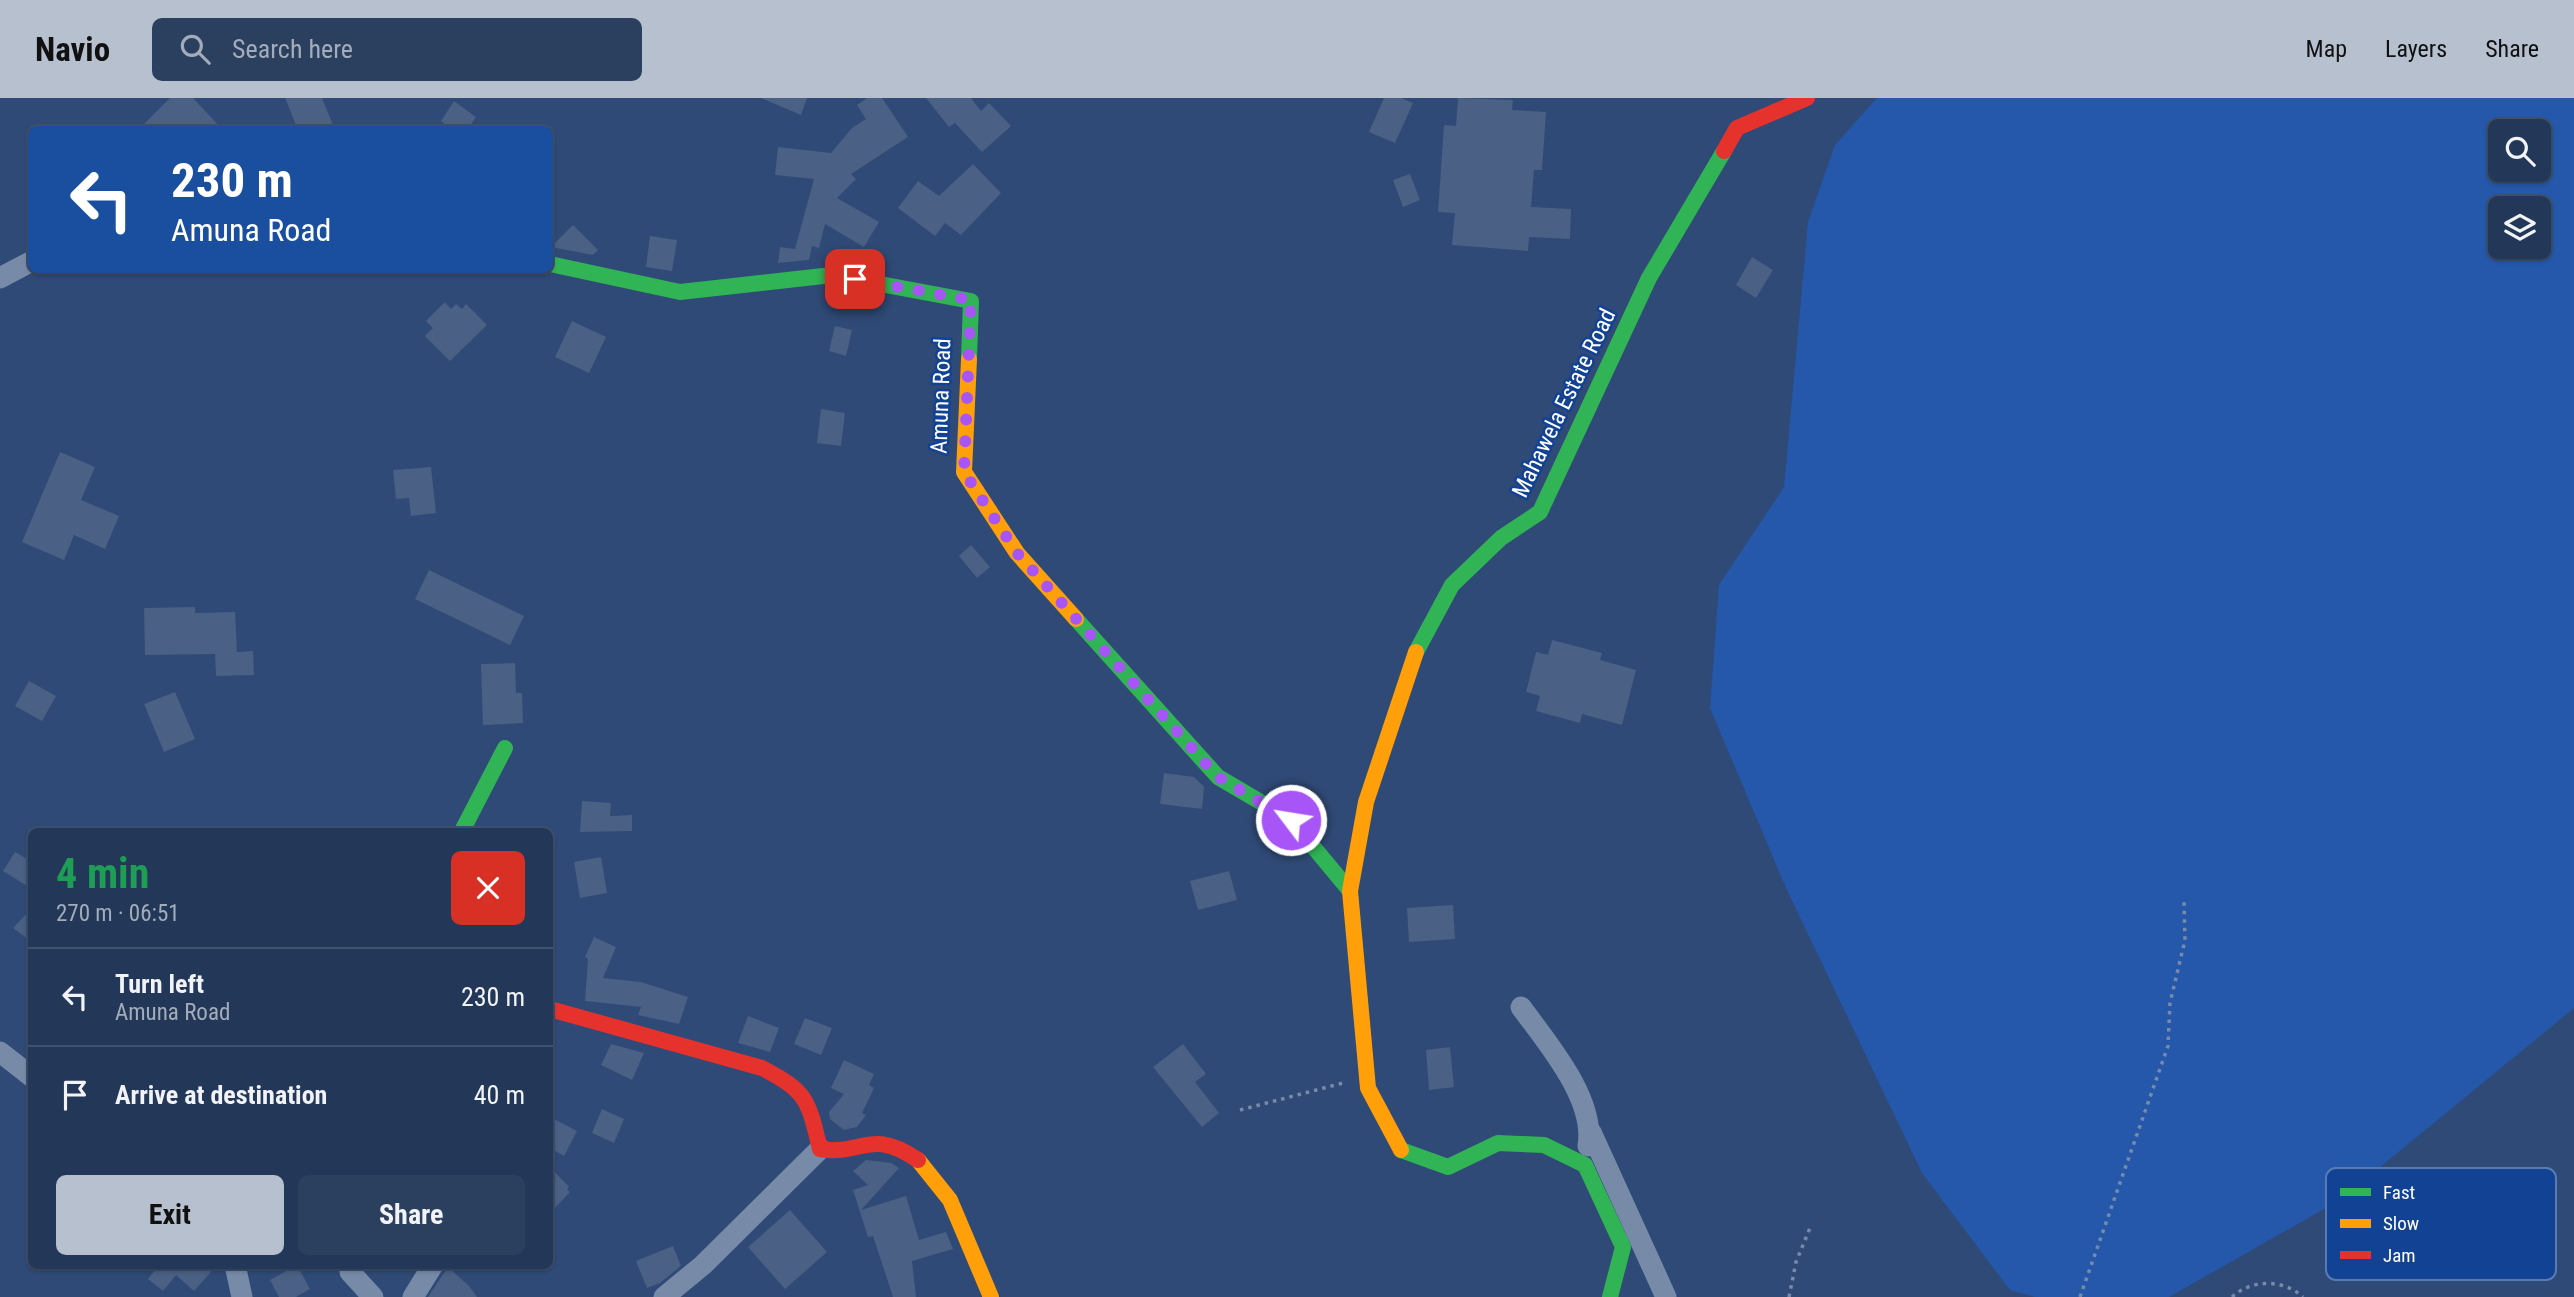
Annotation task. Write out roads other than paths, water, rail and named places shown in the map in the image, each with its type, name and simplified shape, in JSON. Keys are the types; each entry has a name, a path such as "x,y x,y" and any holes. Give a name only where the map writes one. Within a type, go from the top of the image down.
{"street":[{"name":"Mahawela Estate Road","path":"1586,1165 1544,1145 1498,1143 1448,1167 1401,1151 1368,1088 1350,891 1366,802 1421,638 1452,586 1501,538 1540,512 1648,278 1737,128 1807,98"},
{"path":"0,278 28,263"},
{"name":"Amuna Road","path":"553,265 680,292 832,275 971,300 964,472 1017,553 1218,777 1291,820 1350,891"},
{"path":"464,828 505,748"},
{"path":"1521,1007 1569,1073 1591,1132 1666,1297"},
{"path":"553,1010 762,1068 793,1084 810,1109 820,1149"},
{"path":"0,1052 28,1073"},
{"path":"1591,1132 1586,1165 1623,1247 1610,1297"},
{"path":"820,1149 834,1152 872,1142 908,1149 945,1188 991,1297"},
{"path":"664,1297 703,1265 820,1149"},
{"path":"236,1269 242,1297"},
{"path":"413,1297 430,1269"},
{"path":"350,1272 373,1297"}]}
